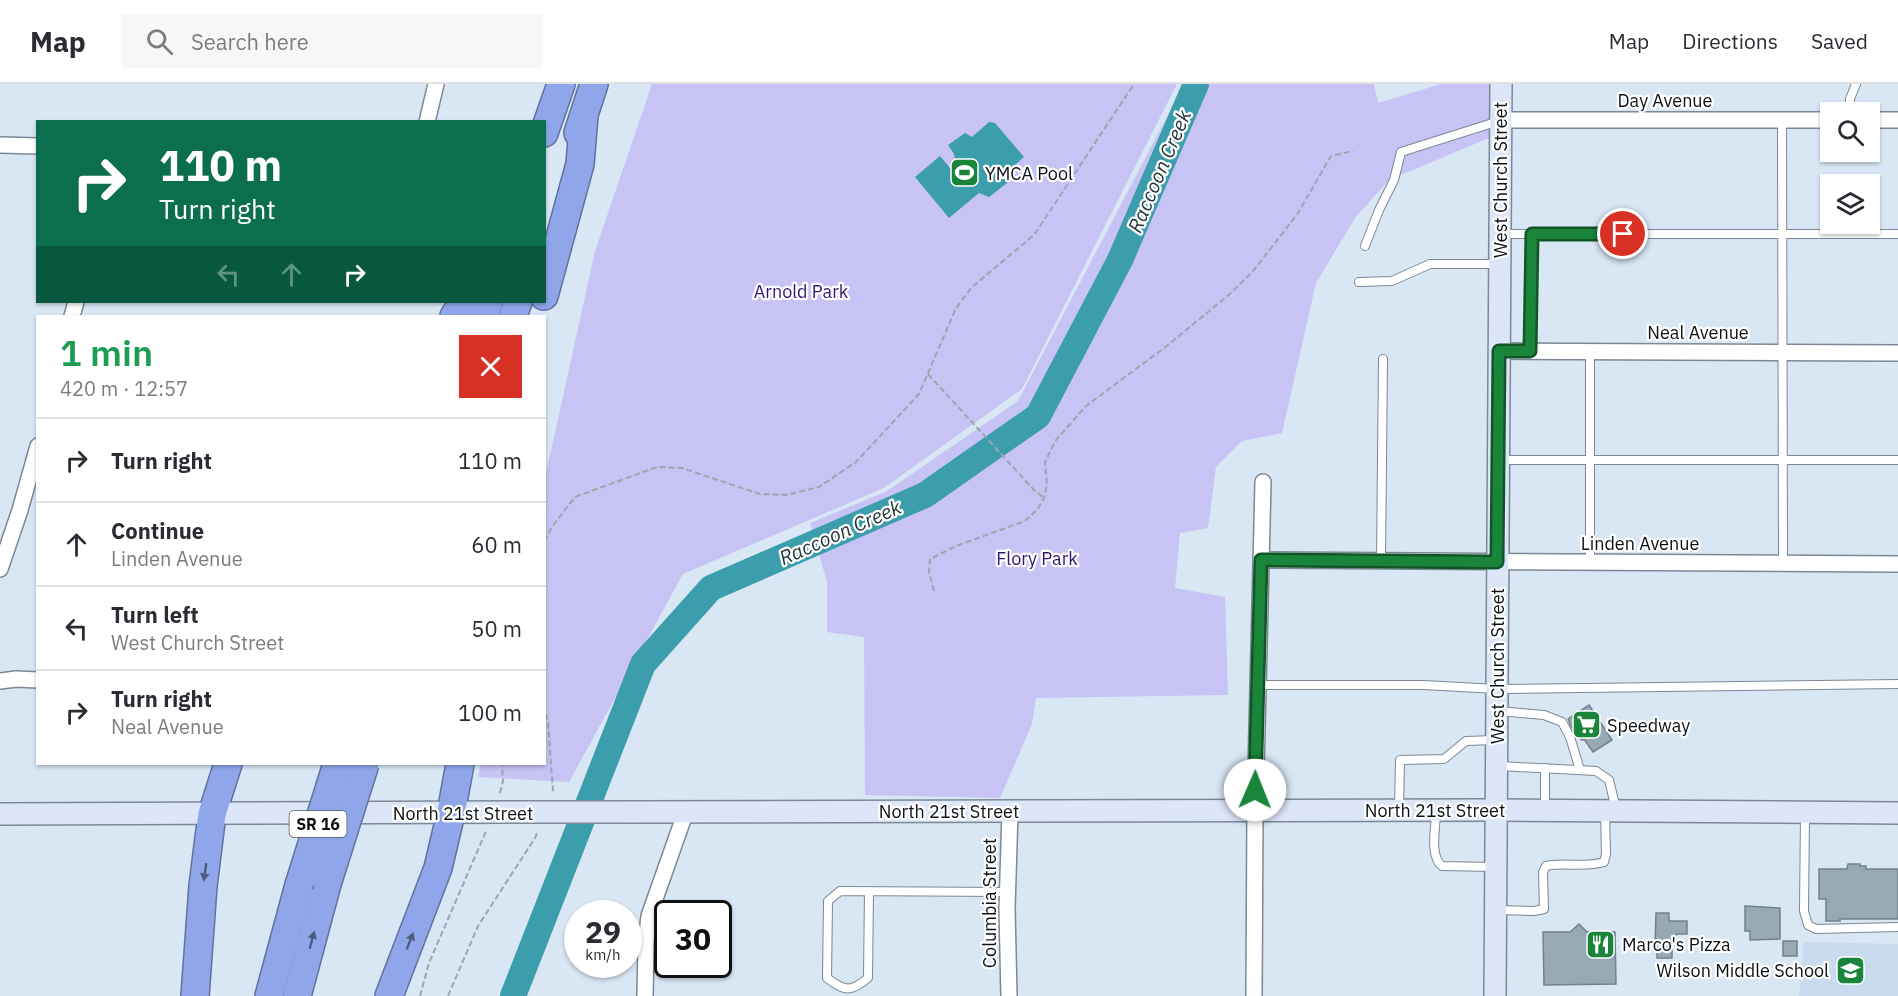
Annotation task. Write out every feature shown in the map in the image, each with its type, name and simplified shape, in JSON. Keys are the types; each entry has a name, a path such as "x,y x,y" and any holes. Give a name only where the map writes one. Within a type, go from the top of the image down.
{"highway":[{"path":"546,127 561,84"},
{"path":"546,221 594,84"},
{"path":"546,289 580,164 584,116"},
{"path":"195,996 203,886 212,814 228,765"},
{"name":"SR 16","path":"268,996 299,885 338,765"},
{"name":"SR 16","path":"297,996 327,884 365,765"},
{"path":"389,996 438,868 460,765"}],"main road":[{"name":"West Church Street","path":"1496,996 1501,84"},
{"name":"North 21st Street","path":"0,814 496,812 534,820 631,812 1545,810 1898,813"}],"street":[{"path":"427,120 436,84"},
{"name":"Day Avenue","path":"1500,120 1820,120"},
{"path":"1880,120 1898,120"},
{"path":"0,146 36,146"},
{"name":"Neal Avenue","path":"1499,351 1898,353"},
{"path":"0,569 36,453"},
{"path":"1254,996 1255,811 1263,482"},
{"name":"Linden Avenue","path":"1261,560 1898,564"},
{"path":"0,681 36,680"},
{"name":"Columbia Street","path":"1009,996 1007,892 1010,811"},
{"path":"645,996 649,916 686,812"}],"lane":[{"path":"1850,102 1856,84"},
{"path":"1365,246 1394,180 1401,152 1500,120"},
{"path":"1782,120 1783,563"},
{"path":"1500,234 1898,234"},
{"path":"1530,351 1532,234"},
{"path":"1359,282 1392,281 1430,264 1499,264"},
{"path":"1590,351 1590,563"},
{"path":"1382,562 1383,359"},
{"path":"1498,460 1898,460"},
{"path":"1258,685 1424,685 1496,689 1898,684"},
{"path":"1496,711 1544,716 1562,722 1580,770"},
{"path":"1399,810 1400,760 1444,759 1466,741 1496,740"},
{"path":"1496,766 1596,771 1609,780 1611,811 1604,862 1546,866 1543,872 1544,909 1496,910"},
{"path":"1545,768 1545,810"},
{"path":"1436,810 1435,854 1437,862 1442,866 1452,867 1496,867"},
{"path":"1805,812 1804,911 1808,925 1816,929 1898,927"},
{"path":"869,891 868,978 856,988 840,988 828,978 828,901 840,891 869,891 1007,892"}],"path":[{"path":"546,538 575,497 657,467 682,468 760,494 786,495 819,487 856,462 919,394 956,308 972,287 1034,235 1134,84"},
{"path":"934,591 929,572 930,559 956,546 1025,520 1037,510 1044,498 1047,485 1045,462 1056,440 1086,406 1168,345 1231,293 1254,270 1298,213 1331,156 1353,151"},
{"path":"928,374 1034,490 1044,498"},
{"path":"546,712 549,723 553,790 549,800"},
{"path":"420,996 429,963 452,907 496,812 503,781 502,765"},
{"path":"448,996 478,926 535,838 534,820"}],"shaded area":[{"name":"Wilson Middle School","path":"1804,942 1898,944 1898,996 1799,996"}],"green space":[{"name":"Arnold Park","path":"652,84 1177,84 1022,389 884,488 683,574 569,782 478,777 481,765 546,765 546,473 595,251"},
{"name":"Flory Park","path":"1184,84 1374,84 1378,103 1441,84 1490,84 1489,138 1389,180 1355,218 1316,283 1282,433 1242,441 1216,467 1208,528 1180,533 1175,588 1225,597 1228,695 1036,698 1032,724 1000,798 865,795 864,637 827,632 827,582 810,523 887,491 1018,401"}],"water":[{"name":"YMCA Pool","path":"989,122 995,123 1024,157 1009,170 1011,180 989,197 979,193 949,218 915,177 940,156 951,169 956,165 954,154 948,145 965,133 972,137"}],"building":[{"name":"Speedway","path":"1589,705 1612,740 1593,752 1584,739 1582,740 1574,733 1568,719"},
{"path":"1848,864 1860,864 1860,866 1866,866 1866,869 1898,869 1898,919 1826,921 1826,899 1819,899 1819,869 1847,869"},
{"path":"1745,906 1780,908 1780,939 1750,940 1750,931 1745,931"},
{"path":"1656,913 1669,913 1669,921 1687,921 1687,934 1677,934 1672,941 1672,958 1657,958"},
{"path":"1579,924 1587,932 1615,932 1616,984 1544,985 1543,932 1570,932"},
{"path":"1783,941 1797,941 1797,956 1783,956"}],"waterway":[{"name":"Raccoon Creek","path":"513,996 643,664 711,588 925,495 1038,416 1120,260 1196,84"}],"place":[{"name":"YMCA Pool","path":"964,173"},
{"name":"Speedway","path":"1586,725"},
{"name":"Marco's Pizza","path":"1601,944"},
{"name":"Wilson Middle School","path":"1850,970"}],"route":[{"path":"1255,790 1261,560 1497,562 1499,351 1530,351 1532,234 1623,234"}]}
